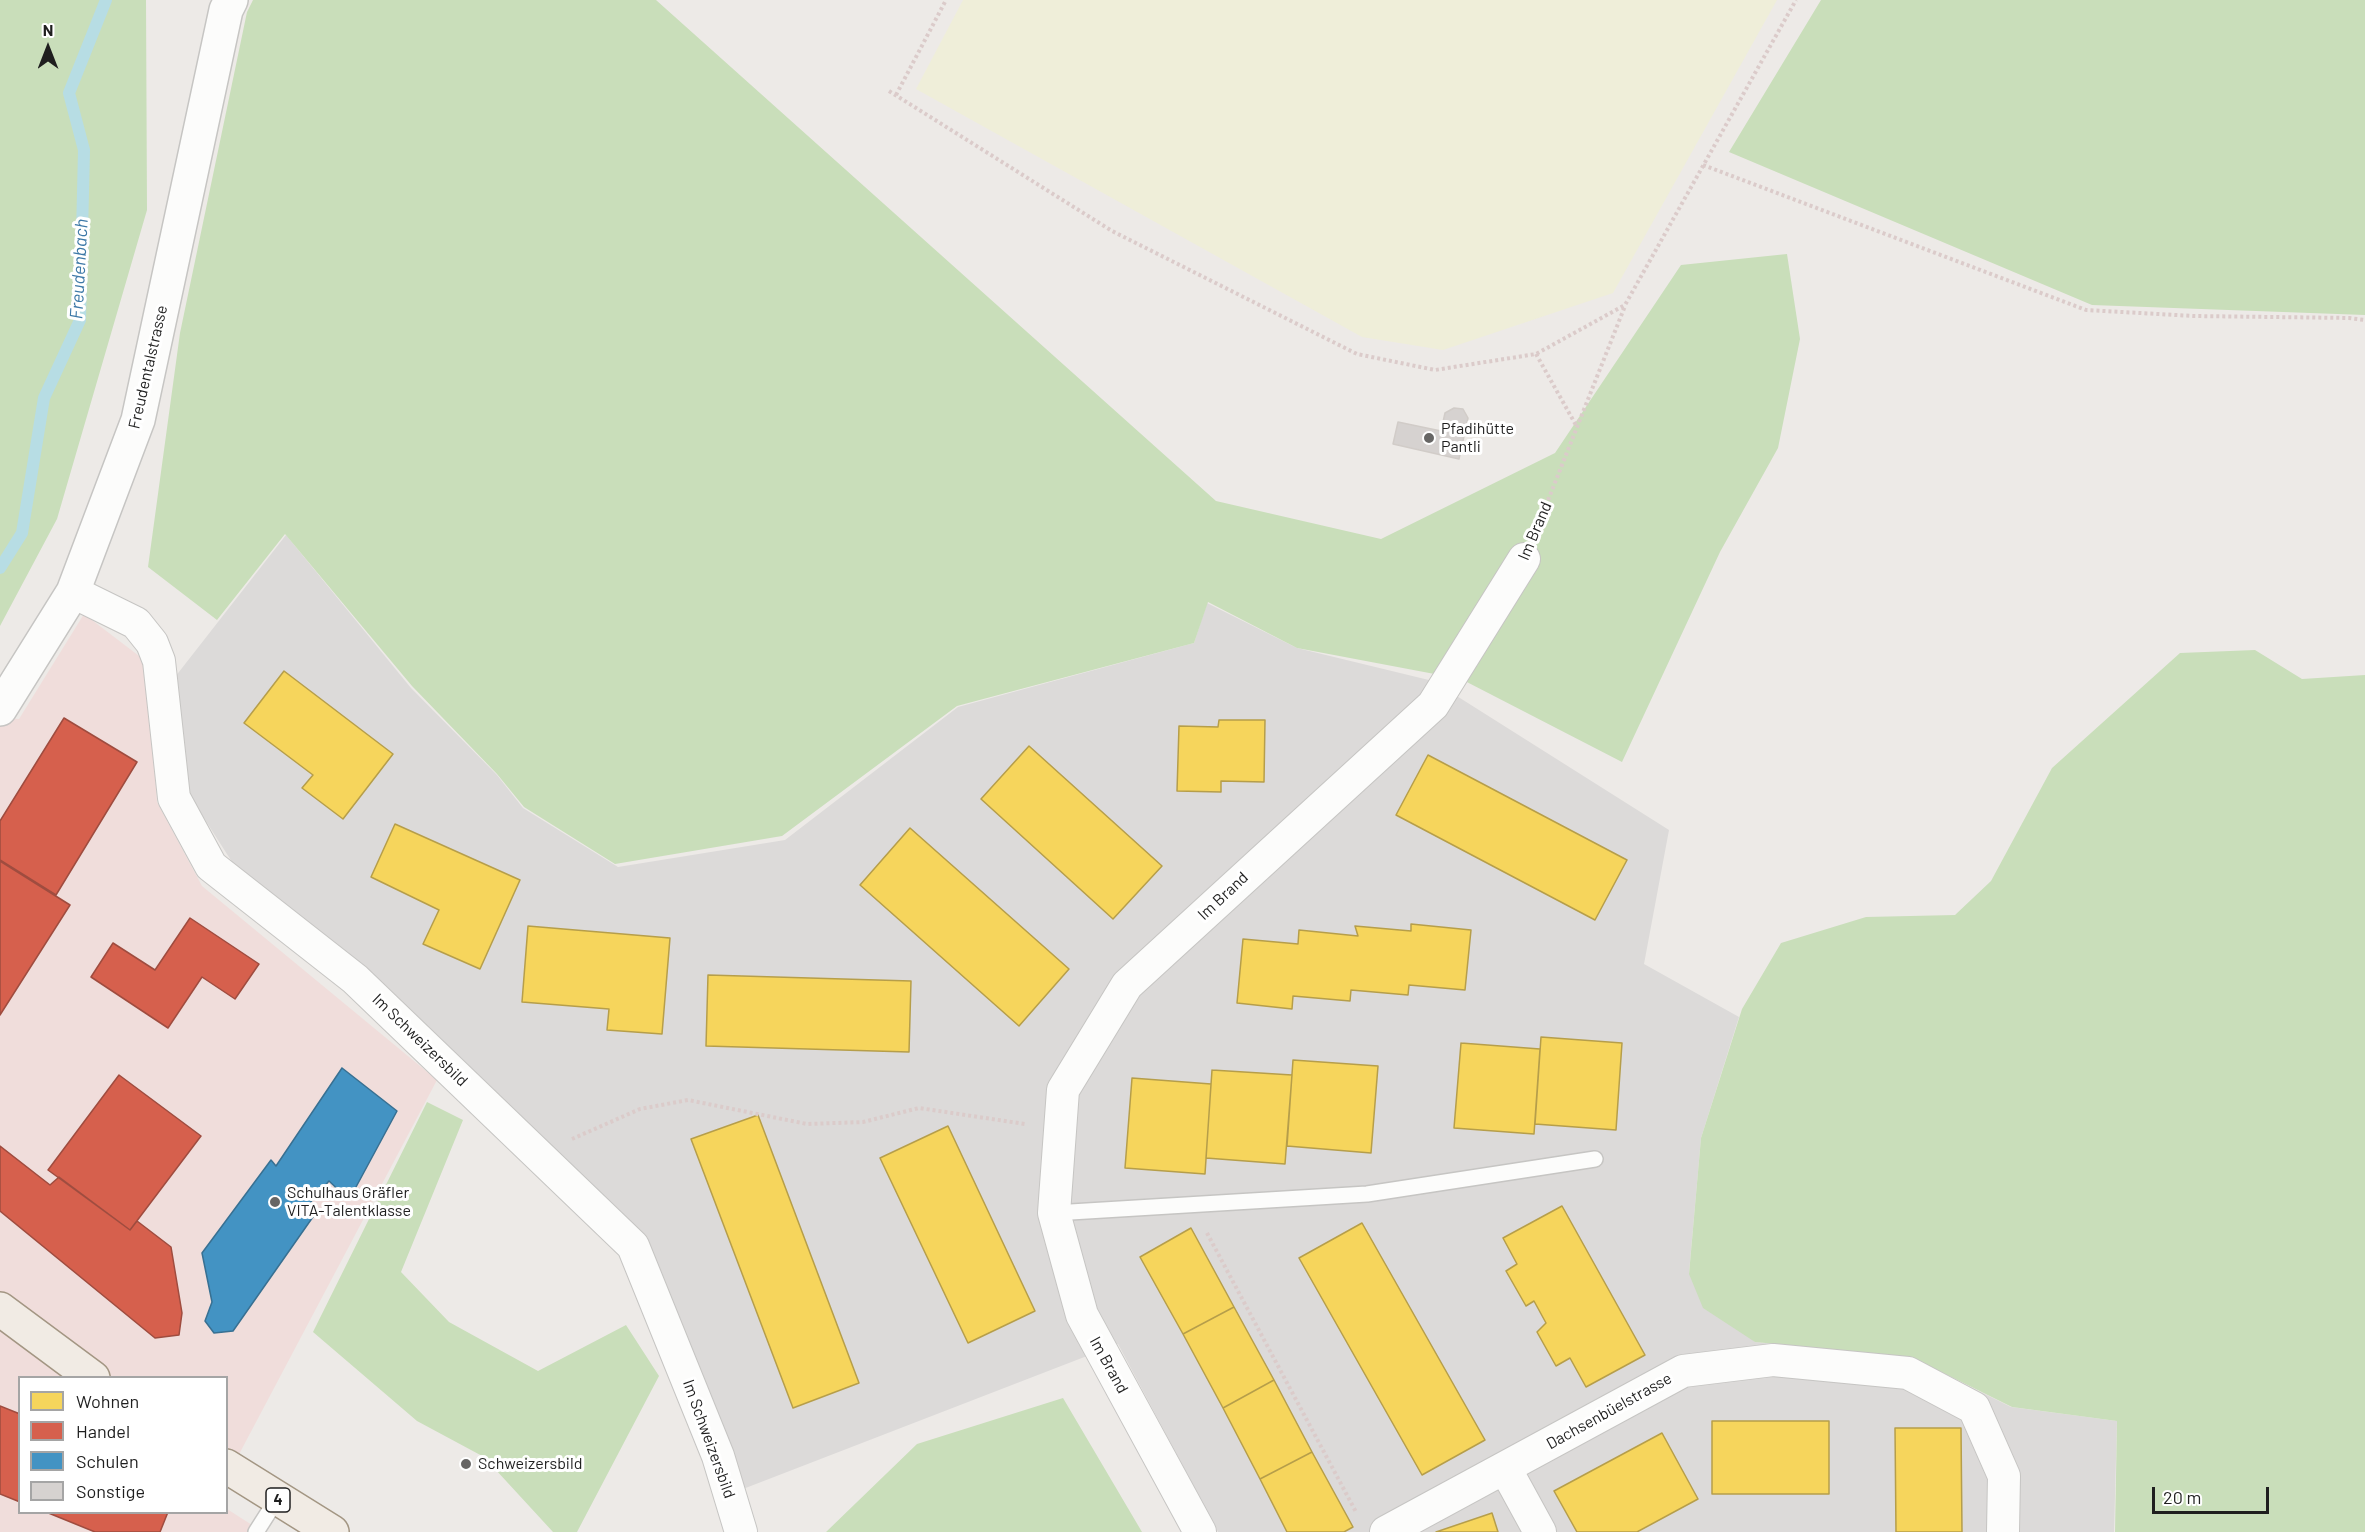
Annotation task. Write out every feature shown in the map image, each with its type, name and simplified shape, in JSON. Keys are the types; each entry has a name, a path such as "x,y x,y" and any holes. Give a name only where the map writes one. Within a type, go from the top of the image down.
{"main road":[{"path":"0,1309 92,1376"},
{"name":"4","path":"228,1467 332,1532"}],"street":[{"name":"Freudentalstrasse","path":"0,709 73,592 138,420 231,0"},
{"name":"Im Brand","path":"1200,1532 1082,1315 1054,1213 1064,1090 1126,985 1433,705 1524,559"},
{"name":"Im Schweizersbild","path":"73,592 136,623 152,643 159,661 174,798 211,866 355,979 633,1246 718,1456 741,1532"},
{"name":"Dachsenbüelstrasse","path":"1374,1527 1505,1468 1683,1371 1773,1360 1908,1373 1974,1408 2004,1476 2003,1532"},
{"path":"1505,1468 1540,1532"}],"lane":[{"path":"1054,1213 1367,1194 1596,1159"},
{"path":"256,1532 277,1499"}],"path":[{"path":"896,95 946,0"},
{"name":"Im Brand","path":"1524,559 1625,304 1796,0"},
{"path":"889,92 1112,231 1357,354 1435,370 1536,354 1625,304"},
{"path":"1703,165 2086,310 2194,316 2365,320"},
{"path":"1536,354 1577,428"},
{"path":"538,1155 639,1109 688,1100 807,1124 863,1122 919,1108 1060,1129"},
{"path":"1191,1203 1374,1527"}],"shaded area":[{"path":"286,535 411,688 497,775 523,808 618,867 785,840 958,707 1194,643 1207,603 1297,648 1433,681 1669,830 1644,964 1739,1017 1701,1138 1689,1273 1755,1342 1911,1357 2011,1407 2117,1421 2114,1532 1218,1532 1118,1344 743,1489 650,1245 369,975 234,865 186,790 175,677"},
{"path":"84,614 147,662 157,802 202,886 437,1080 228,1475 228,1376 18,1376 18,1514 228,1514 228,1510 263,1532 0,1532 0,718 19,719"}],"green space":[{"path":"0,0 146,0 147,210 57,519 0,626"},
{"path":"253,0 656,0 1216,501 1381,539 1555,453 1681,265 1787,254 1800,339 1778,448 1720,552 1622,762 1461,679 1297,648 1208,602 1194,643 957,706 782,836 615,864 524,807 497,774 412,686 285,534 217,620 148,567 180,333 247,12"},
{"path":"963,0 1777,0 1613,293 1443,350 1362,337 916,89"},
{"path":"1821,0 2365,0 2365,315 2092,305 1729,152"},
{"path":"2255,650 2302,679 2365,675 2365,1532 2115,1532 2117,1421 2012,1407 1911,1357 1755,1342 1703,1308 1689,1274 1701,1138 1742,1009 1781,943 1866,917 1955,915 1991,881 2052,768 2180,653"},
{"path":"427,1102 463,1120 401,1272 449,1322 538,1371 626,1325 659,1376 577,1532 553,1532 484,1457 417,1421 313,1332"},
{"path":"1063,1398 1142,1532 826,1532 917,1444"}],"building: Wohnen":[{"path":"284,671 393,754 343,819 302,788 313,775 244,723"},
{"path":"1219,720 1265,720 1264,782 1221,781 1221,792 1177,791 1179,726 1218,727"},
{"path":"1029,746 1162,866 1113,919 981,799"},
{"path":"1428,755 1627,860 1595,920 1396,815"},
{"path":"395,824 520,880 480,969 423,944 439,910 371,877"},
{"path":"910,828 1069,969 1019,1026 860,885"},
{"path":"1411,924 1471,930 1465,990 1409,985 1408,995 1351,990 1350,1001 1293,996 1292,1009 1237,1003 1243,939 1298,944 1299,930 1358,936 1355,926 1411,931"},
{"path":"528,926 670,938 662,1034 607,1030 609,1009 522,1002"},
{"path":"708,975 911,981 909,1052 706,1046"},
{"path":"1541,1037 1622,1043 1616,1130 1535,1124"},
{"path":"1461,1043 1540,1049 1534,1134 1454,1128"},
{"path":"1293,1060 1378,1066 1371,1153 1287,1146"},
{"path":"1212,1070 1292,1075 1285,1164 1206,1158"},
{"path":"1132,1078 1211,1084 1205,1174 1125,1168"},
{"path":"758,1115 859,1383 793,1408 691,1139"},
{"path":"948,1126 1035,1311 968,1343 880,1158"},
{"path":"1562,1206 1645,1355 1586,1387 1570,1358 1556,1366 1537,1332 1546,1323 1534,1301 1526,1306 1506,1271 1517,1264 1503,1238"},
{"path":"1362,1223 1485,1440 1422,1475 1299,1258"},
{"path":"1191,1228 1234,1307 1183,1334 1140,1257"},
{"path":"1234,1307 1274,1380 1223,1408 1183,1334"},
{"path":"1274,1380 1312,1452 1260,1479 1223,1408"},
{"path":"1712,1421 1829,1421 1829,1494 1712,1494"},
{"path":"1895,1428 1961,1428 1962,1532 1896,1532"},
{"path":"1662,1433 1698,1499 1637,1532 1577,1532 1554,1491"},
{"path":"1312,1452 1353,1527 1344,1532 1287,1532 1260,1479"},
{"path":"1492,1513 1498,1532 1436,1532"}],"building: Handel":[{"path":"64,718 137,762 56,895 0,860 0,821"},
{"path":"0,861 70,905 0,1015"},
{"path":"190,918 259,964 235,999 202,977 168,1028 91,977 113,943 155,970"},
{"path":"119,1075 201,1136 130,1230 48,1170"},
{"path":"0,1146 50,1185 59,1177 130,1230 137,1221 171,1247 182,1313 179,1335 155,1338 0,1211"},
{"path":"0,1406 18,1413 18,1501 0,1494"},
{"path":"51,1514 167,1514 160,1532 95,1532"}],"building: Schulen":[{"name":"Schulhaus Gräfler VITA-Talentklasse","path":"342,1068 397,1111 349,1200 329,1181 309,1204 315,1214 233,1331 214,1333 205,1321 212,1302 202,1253 271,1160 276,1166"}],"building: Sonstige":[{"name":"Pfadihütte Pantli","path":"1454,408 1463,409 1468,418 1459,459 1393,444 1398,422 1441,431 1445,413"}],"waterway":[{"name":"Freudenbach","path":"0,568 22,533 44,398 80,320 84,150 69,93 106,0"}],"place":[{"name":"Pfadihütte Pantli","path":"1429,438"},
{"name":"Schulhaus Gräfler VITA-Talentklasse","path":"275,1202"},
{"name":"Schweizersbild","path":"466,1464"}]}
